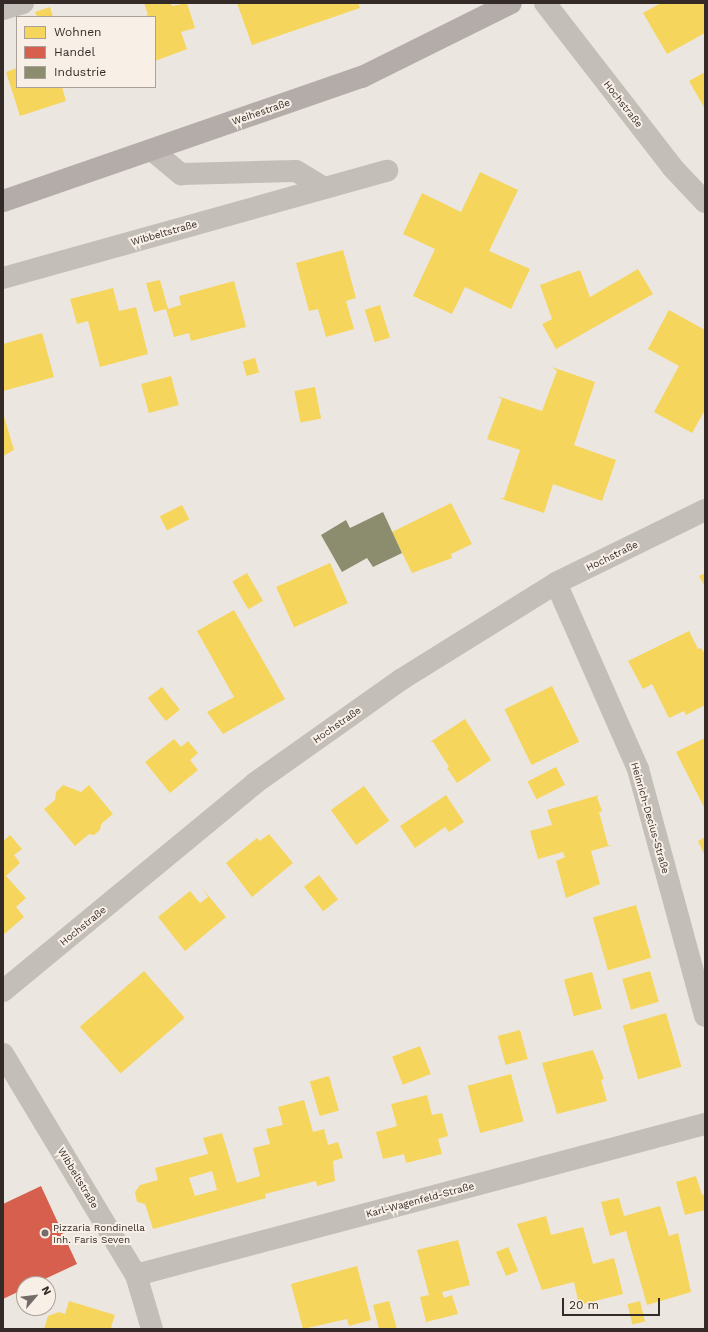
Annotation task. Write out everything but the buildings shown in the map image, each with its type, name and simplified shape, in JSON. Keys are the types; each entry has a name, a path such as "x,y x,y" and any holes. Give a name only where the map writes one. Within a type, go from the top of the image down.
{"main road":[{"name":"Weihestraße","path":"3,201 362,77 511,3"}],"street":[{"path":"3,9 23,3"},
{"name":"Hochstraße","path":"545,3 672,168 705,202"},
{"path":"152,150 181,174 296,171 324,188"},
{"name":"Wibbeltstraße","path":"3,278 387,171"},
{"name":"Hochstraße","path":"3,991 255,784 402,679 556,583 705,510"},
{"name":"Heinrich-Decius-Straße","path":"556,583 638,770 705,1016"},
{"name":"Wibbeltstraße","path":"3,1054 136,1275 152,1329"},
{"name":"Karl-Wagenfeld-Straße","path":"136,1275 705,1124"}],"place":[{"name":"Pizzaria Rondinella Inh. Faris Seven","path":"45,1233"}]}
